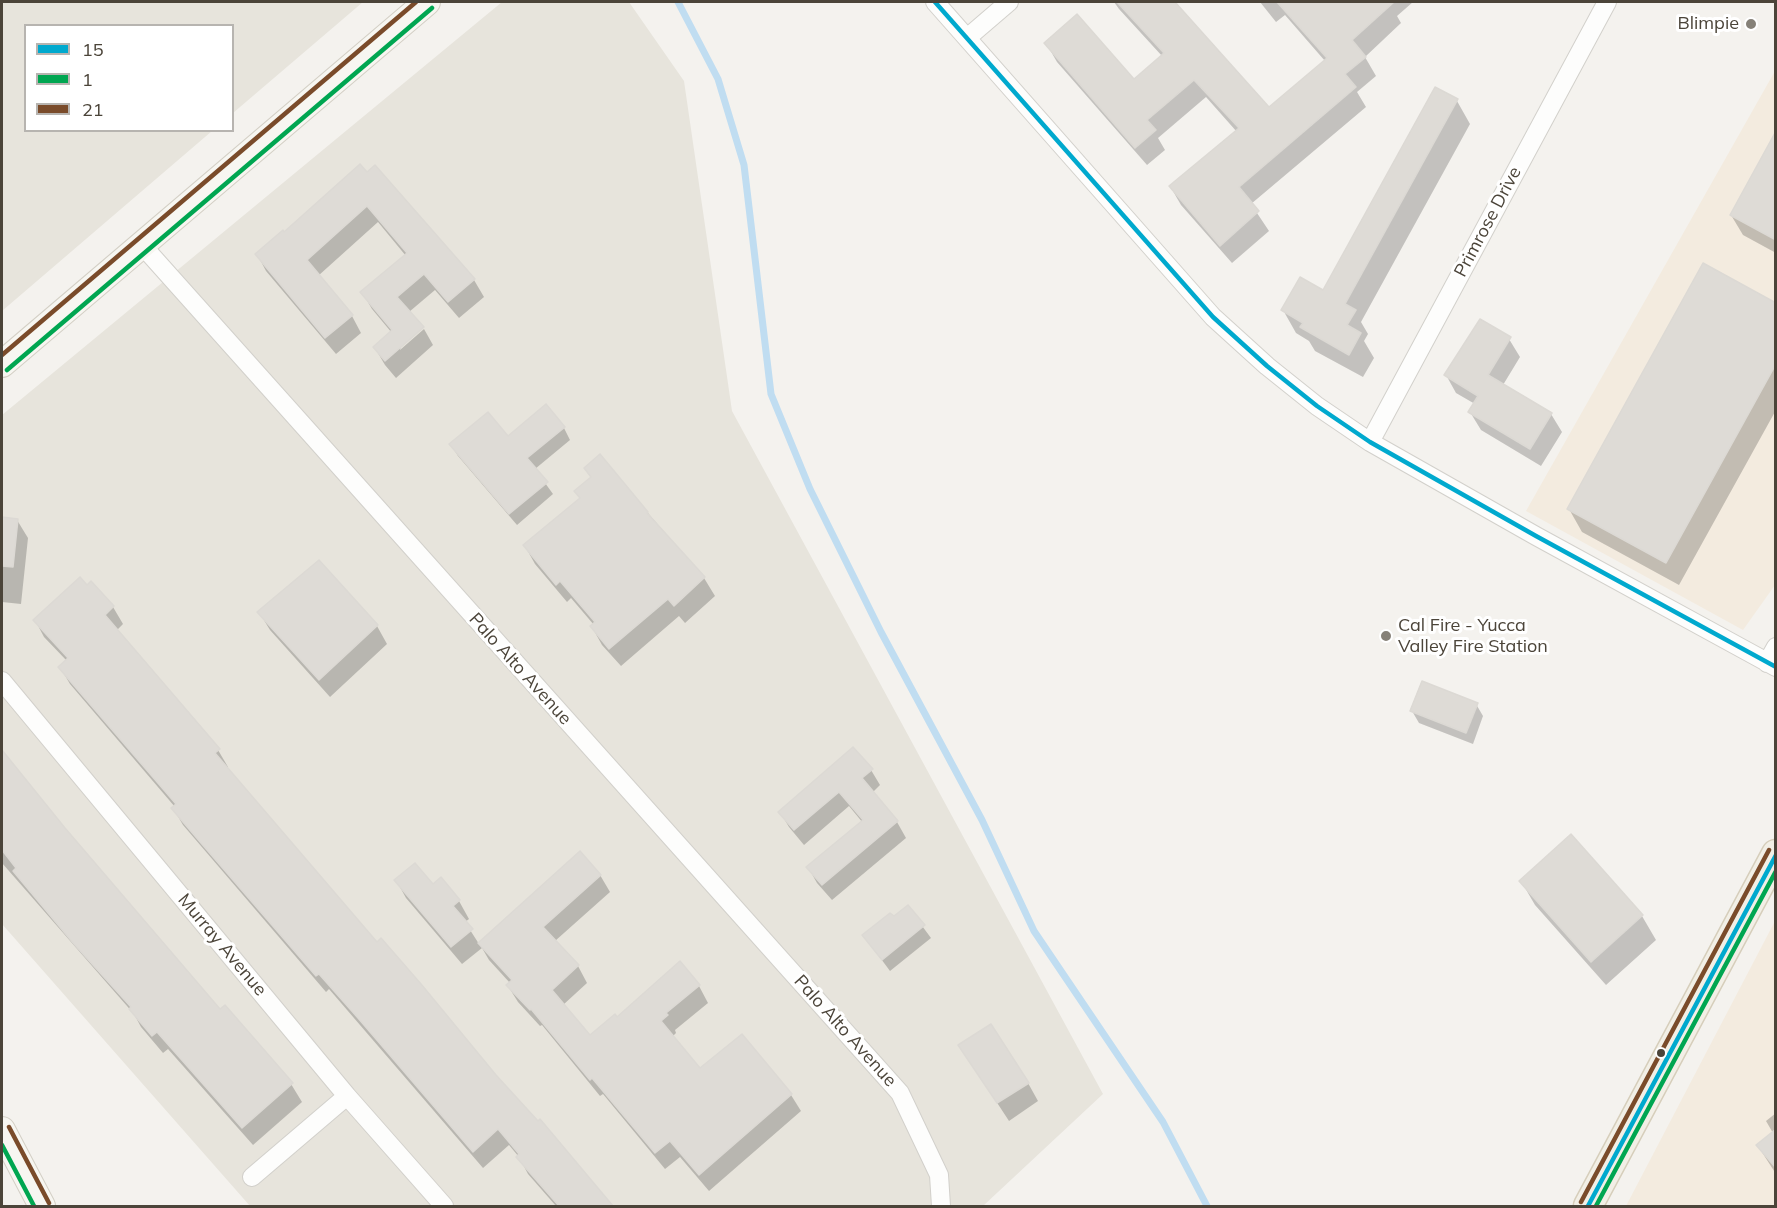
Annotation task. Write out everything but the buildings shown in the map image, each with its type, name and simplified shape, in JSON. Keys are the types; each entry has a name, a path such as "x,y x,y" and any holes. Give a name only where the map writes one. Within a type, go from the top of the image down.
{"main road":[{"path":"2,364 427,2"},
{"path":"1588,1206 1776,854"},
{"path":"2,1130 42,1206"}],"street":[{"path":"935,2 1213,317 1267,366 1317,406 1370,442 1536,536 1773,659"},
{"path":"967,38 1009,2"},
{"name":"Primrose Drive","path":"1370,442 1607,2"},
{"name":"Palo Alto Avenue","path":"141,244 900,1093 939,1175 941,1206"},
{"name":"Murray Avenue","path":"2,681 347,1096 444,1206"},
{"path":"252,1177 347,1096"}],"shaded area":[{"path":"2,2 363,2 234,112 234,24 24,24 24,132 211,132 2,311"},
{"path":"502,2 629,2 684,81 732,411 1103,1094 983,1206 250,1206 2,924 2,415"},
{"path":"1775,71 1775,585 1743,630 1526,511"},
{"path":"1775,921 1775,1206 1626,1206"}],"waterway":[{"path":"678,2 718,79 744,165 771,394 810,489 881,632 982,820 1034,931 1163,1122 1207,1206"}],"transit line":[{"name":"21","path":"2,355 416,2"},
{"name":"15","path":"935,2 1213,317 1267,366 1317,406 1370,442 1776,667"},
{"name":"1","path":"7,370 432,8"},
{"name":"21","path":"1581,1202 1769,850"},
{"name":"15","path":"1588,1206 1776,855"},
{"name":"1","path":"1596,1206 1776,871"},
{"name":"21","path":"9,1127 49,1203"},
{"name":"1","path":"2,1145 34,1206"}],"place":[{"name":"Blimpie","path":"1751,24"},
{"name":"Cal Fire - Yucca Valley Fire Station","path":"1386,636"}]}
